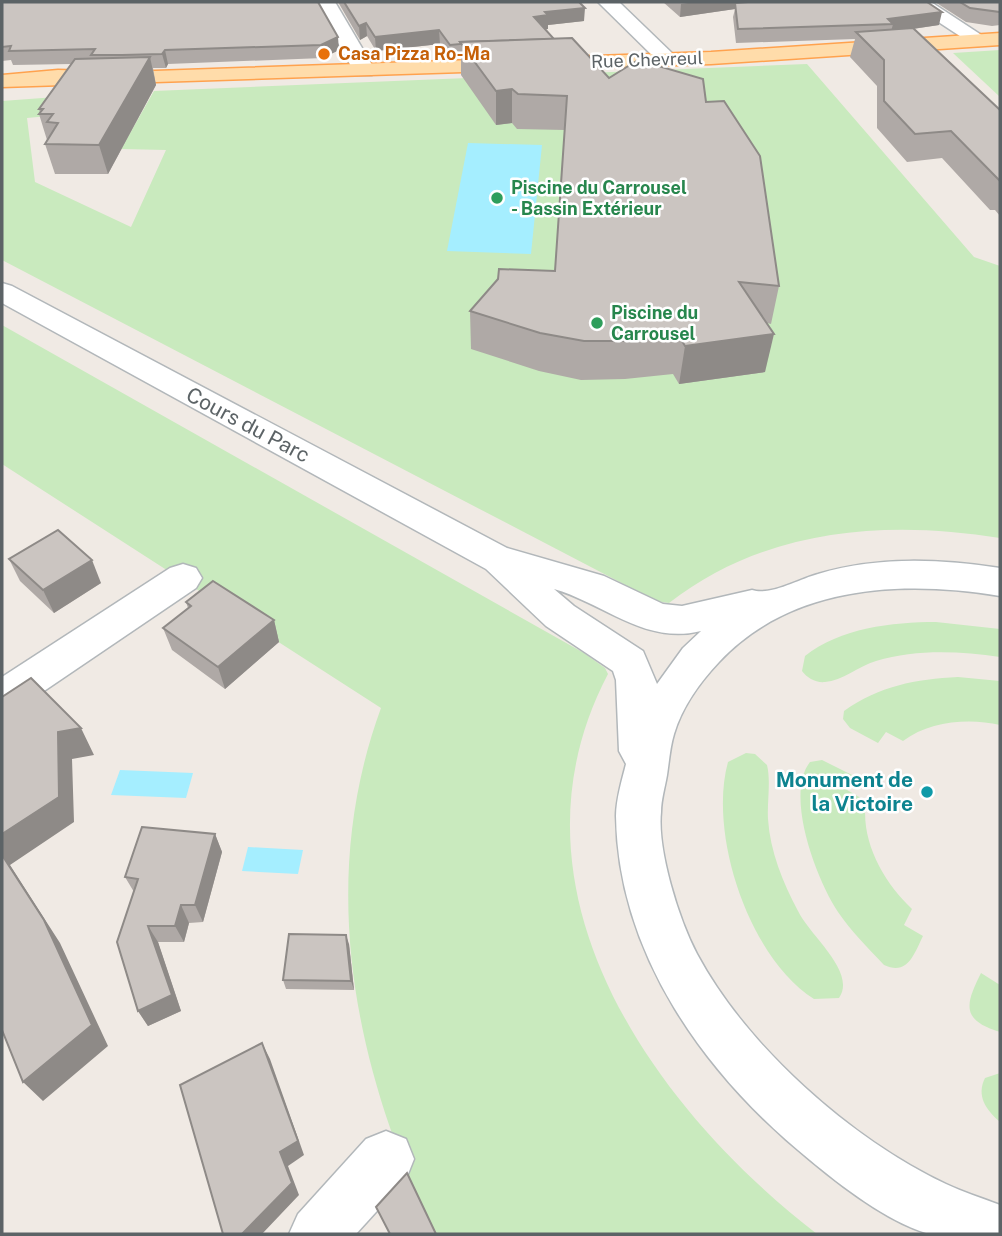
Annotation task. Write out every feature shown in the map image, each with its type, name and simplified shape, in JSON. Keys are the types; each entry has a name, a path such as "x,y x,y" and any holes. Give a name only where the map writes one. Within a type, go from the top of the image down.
{"main road":[{"name":"Rue Chevreul","path":"2,81 58,77 126,79 667,60 1000,39"},
{"name":"Rue Chevreul","path":"2,93 126,79"}],"street":[{"path":"325,2 364,70"},
{"path":"608,2 667,60"},
{"path":"918,2 978,40"},
{"name":"Cours du Parc","path":"2,292 495,558 591,586 645,615 682,621 833,582"},
{"name":"Cours du Parc","path":"495,558 559,615 629,662 636,680 640,739 638,809"},
{"path":"1000,582 927,573 879,575 833,582 790,595 751,614 716,639 687,669 664,705 646,754 638,809 643,870 663,936 697,1002 747,1070 812,1132 889,1185 976,1227 1000,1234"},
{"path":"2,698 183,578"},
{"path":"318,1234 386,1159"}],"green space":[{"path":"1000,50 1000,97 953,53"},
{"path":"807,64 974,257 1000,266 1000,538 913,530 827,536 785,545 744,559 706,578 669,603 656,601 2,260 2,101 83,95 81,113 27,118 35,182 131,227 166,150 121,149 154,91"},
{"path":"2,325 584,653 605,668 608,674 578,754 570,833 581,911 608,986 648,1057 699,1122 756,1182 817,1234 434,1234 406,1171 383,1107 365,1042 354,976 348,909 351,842 361,775 381,708 2,464"},
{"path":"936,622 1000,629 1000,657 953,652 906,654 876,661 838,679 825,682 812,680 802,671 805,656 819,646 850,633 884,625"},
{"path":"958,677 1000,681 1000,725 963,722 937,725 903,741 886,732 878,743 850,728 843,719 844,711 884,690 913,682"},
{"path":"746,753 755,754 767,765 768,819 774,855 798,911 830,954 842,977 843,988 839,998 814,999 791,980 770,955 739,892 729,858 723,791 728,762"},
{"path":"822,760 856,777 847,790 866,801 867,831 876,860 892,887 912,909 904,925 923,936 913,956 899,968 884,965 848,926 830,898 813,860 806,838 800,795 803,777 810,762"},
{"path":"981,973 1000,985 1000,1032 978,1022 970,1010 972,994"},
{"path":"1000,1073 1000,1122 990,1113 984,1102 982,1085 985,1078"}],"water":[{"name":"Piscine du Carrousel - Bassin Extérieur","path":"468,143 542,145 531,254 447,251"},
{"path":"120,770 193,773 186,798 111,795"},
{"path":"248,847 303,850 298,874 242,871"}],"building":[{"path":"2,2 318,2 338,37 321,45 165,50 162,54 91,55 95,49 9,51 11,46 2,47"},
{"path":"344,2 579,2 585,8 545,12 548,15 534,17 554,39 460,42 461,44 450,45 439,30 375,37 366,23 359,26"},
{"path":"927,2 942,12 888,19 893,24 738,29 735,3"},
{"path":"960,2 1000,2 1000,12 970,8"},
{"path":"913,28 1000,110 1000,181 951,131 915,134 884,101 884,60 856,32"},
{"path":"572,38 609,78 638,60 703,79 706,102 724,101 760,156 779,286 739,282 774,334 685,346 679,336 629,341 584,341 540,333 470,311 498,279 499,269 555,271 567,96 518,94 512,89 496,91 460,42"},
{"path":"150,57 99,145 45,144 58,123 47,122 53,114 39,114 43,109 39,109 75,59"},
{"path":"58,530 92,560 43,590 9,559"},
{"path":"213,581 274,620 218,667 163,628 191,606 186,602"},
{"path":"31,678 81,728 58,732 59,797 2,834 2,697"},
{"path":"142,827 215,834 195,905 181,905 175,926 148,926 172,995 138,1011 117,942 138,879 125,877"},
{"path":"2,855 44,920 92,1025 23,1082 2,1030"},
{"path":"289,934 346,935 351,981 283,980"},
{"path":"262,1043 298,1141 280,1152 292,1183 242,1234 223,1234 180,1085"},
{"path":"407,1173 436,1234 390,1234 376,1207"}],"place":[{"name":"Casa Pizza Ro-Ma","path":"324,54"},
{"name":"Piscine du Carrousel - Bassin Extérieur","path":"497,198"},
{"name":"Piscine du Carrousel","path":"597,323"},
{"name":"Monument de la Victoire","path":"927,792"}]}
